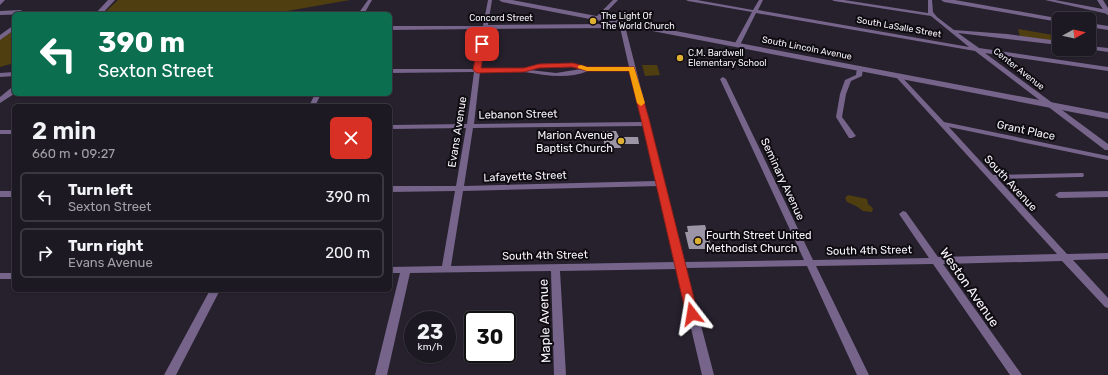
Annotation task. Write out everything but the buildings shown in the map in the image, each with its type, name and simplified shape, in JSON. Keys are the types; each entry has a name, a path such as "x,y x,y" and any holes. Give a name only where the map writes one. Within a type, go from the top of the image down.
{"street":[{"path":"0,3 4,0"},
{"path":"100,12 112,0"},
{"path":"362,12 370,0"},
{"name":"Evans Avenue","path":"446,268 470,126 477,70 490,0"},
{"name":"South Lincoln Avenue","path":"502,0 1108,116"},
{"path":"598,18 616,0"},
{"name":"South LaSalle Street","path":"688,0 979,50 1108,70"},
{"path":"737,45 761,0"},
{"path":"834,0 932,15 930,0"},
{"path":"944,0 1052,19"},
{"path":"1046,0 1108,12"},
{"path":"1100,0 1108,12"},
{"path":"0,13 12,12"},
{"name":"Center Avenue","path":"932,15 1108,148"},
{"path":"622,23 679,264 708,375"},
{"name":"Concord Street","path":"392,28 611,26"},
{"path":"1096,26 1108,28"},
{"path":"0,38 12,29"},
{"path":"953,31 1052,42"},
{"path":"1096,49 1108,50"},
{"path":"852,136 840,117 845,86 848,80 859,76 860,68"},
{"path":"392,72 524,70 530,73 538,74 575,73 587,69 632,69"},
{"path":"0,75 12,74"},
{"name":"South Avenue","path":"898,76 1108,304"},
{"name":"Seminary Avenue","path":"723,79 863,375"},
{"path":"0,101 12,92"},
{"name":"Grant Place","path":"940,123 1108,158"},
{"name":"Lebanon Street","path":"392,127 646,124"},
{"path":"0,132 12,132"},
{"path":"990,177 1080,175"},
{"name":"Lafayette Street","path":"392,189 660,183"},
{"path":"0,194 12,194"},
{"path":"1059,195 1108,194"},
{"name":"Weston Avenue","path":"903,214 1016,375"},
{"name":"South 4th Street","path":"392,270 679,264 936,261 1108,256"},
{"name":"Maple Avenue","path":"555,267 560,375"},
{"path":"381,375 406,270"},
{"path":"170,375 214,292"}],"shaded area":[{"path":"118,0 350,0 281,12 105,12"},
{"path":"1018,29 1052,35 1052,41 1020,37"},
{"path":"9,30 12,30 12,64 0,67 0,38"},
{"path":"642,65 657,65 660,75 645,76"},
{"path":"848,195 867,199 868,204 873,208 872,212 863,211 847,202 845,198"}],"slow traffic":[{"path":"581,67 587,69 632,69 641,103"}],"place":[{"name":"The Light Of The World Church","path":"593,21"},
{"name":"C.M. Bardwell Elementary School","path":"680,58"},
{"name":"Marion Avenue Baptist Church","path":"621,141"},
{"name":"Fourth Street United Methodist Church","path":"698,241"}],"route":[{"path":"482,44 477,70 524,70 539,66 573,65 587,69 632,69 692,314"}]}
